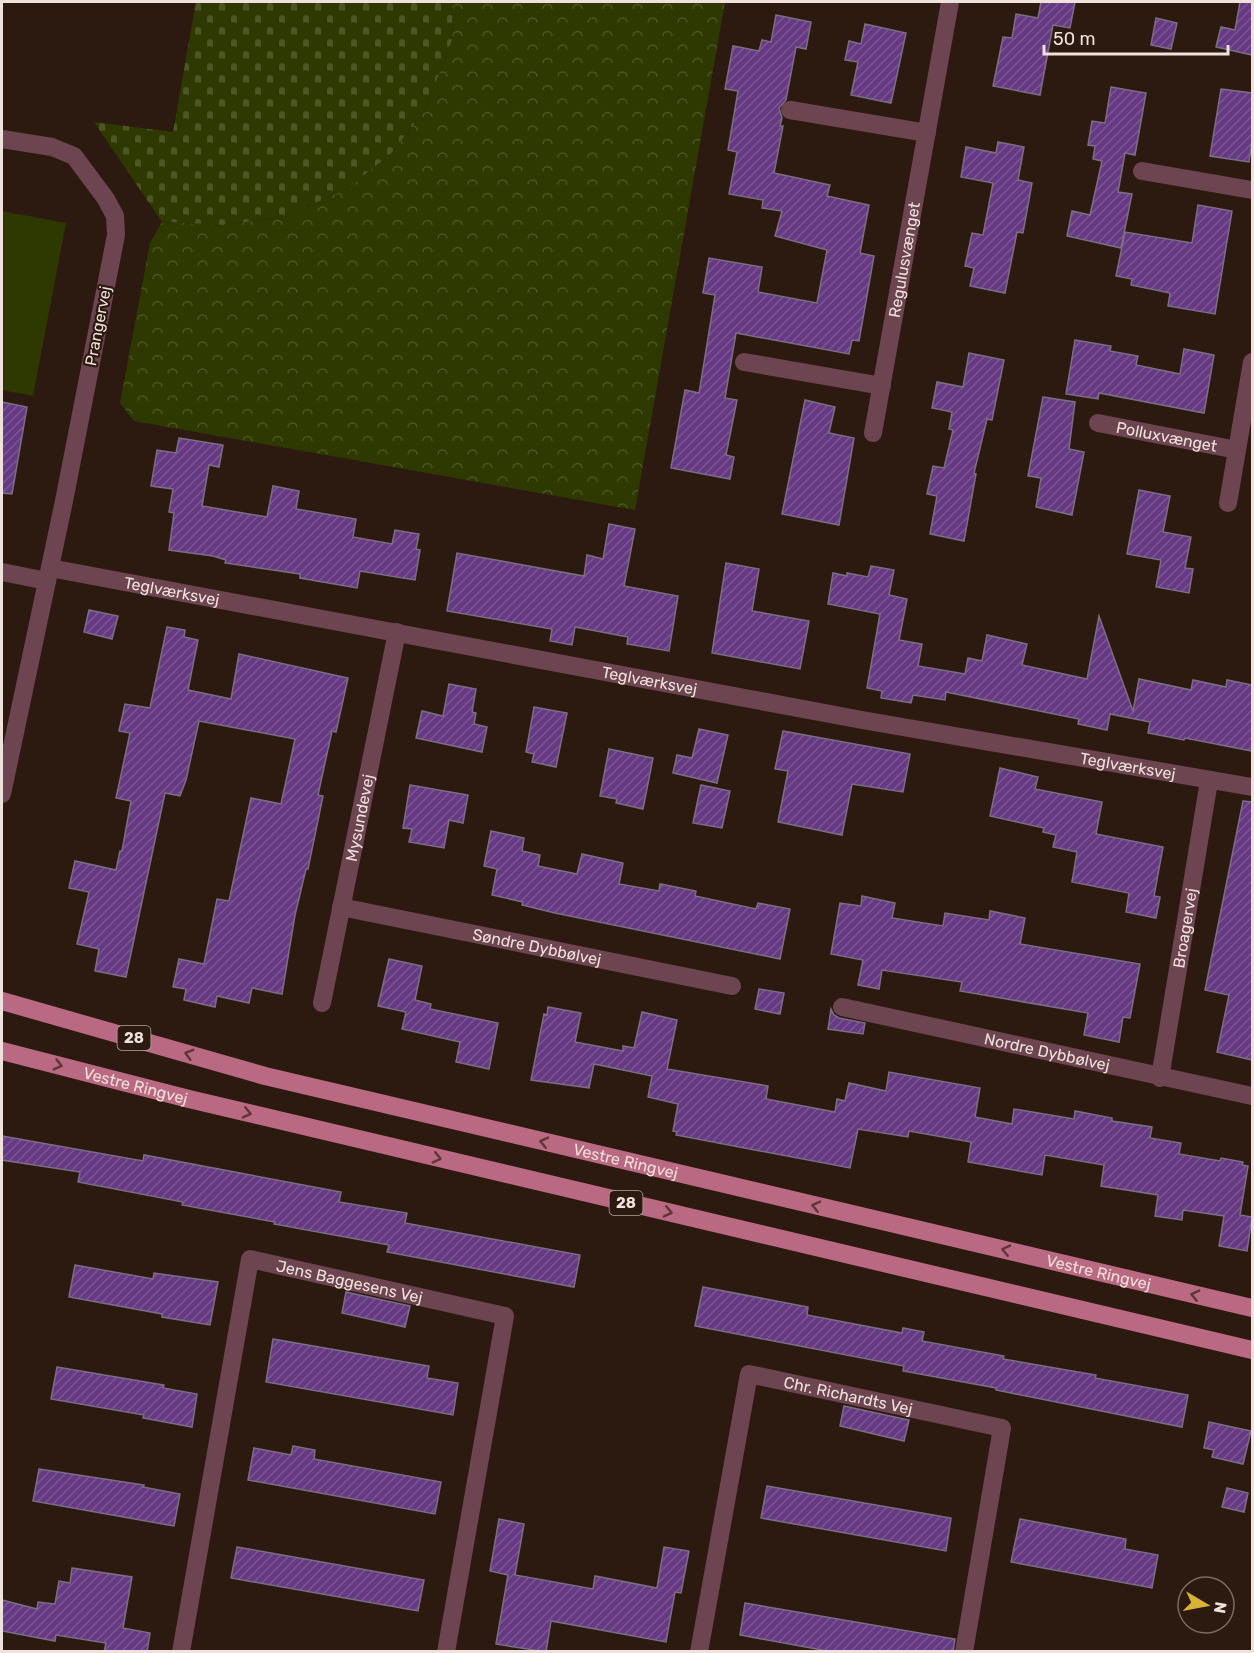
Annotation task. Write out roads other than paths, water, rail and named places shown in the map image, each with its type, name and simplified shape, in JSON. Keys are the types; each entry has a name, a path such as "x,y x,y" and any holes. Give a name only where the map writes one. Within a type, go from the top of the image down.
{"main road":[{"name":"Vestre Ringvej","path":"2,1001 265,1076 1252,1308"},
{"name":"Vestre Ringvej","path":"2,1050 189,1099 1252,1350"}],"street":[{"name":"Regulusvænget","path":"873,433 950,2"},
{"path":"790,110 927,133"},
{"name":"Prangervej","path":"2,139 52,147 74,156 106,199 115,216 116,235 2,794"},
{"path":"1142,171 1252,190"},
{"path":"744,362 882,386"},
{"name":"Polluxvænget","path":"1228,503 1252,362"},
{"name":"Polluxvænget","path":"1098,423 1237,450"},
{"path":"2,572 48,574"},
{"name":"Teglværksvej","path":"48,574 397,632 862,720 1252,788"},
{"name":"Mysundevej","path":"322,1003 397,632"},
{"name":"Broagervej","path":"1160,1078 1209,780"},
{"name":"Søndre Dybbølvej","path":"341,907 732,986"},
{"name":"Nordre Dybbølvej","path":"842,1008 1252,1096"},
{"name":"Jens Baggesens Vej","path":"181,1652 250,1259 505,1317 446,1652"},
{"name":"Chr. Richardts Vej","path":"699,1652 749,1374 1002,1428 964,1652"}]}
